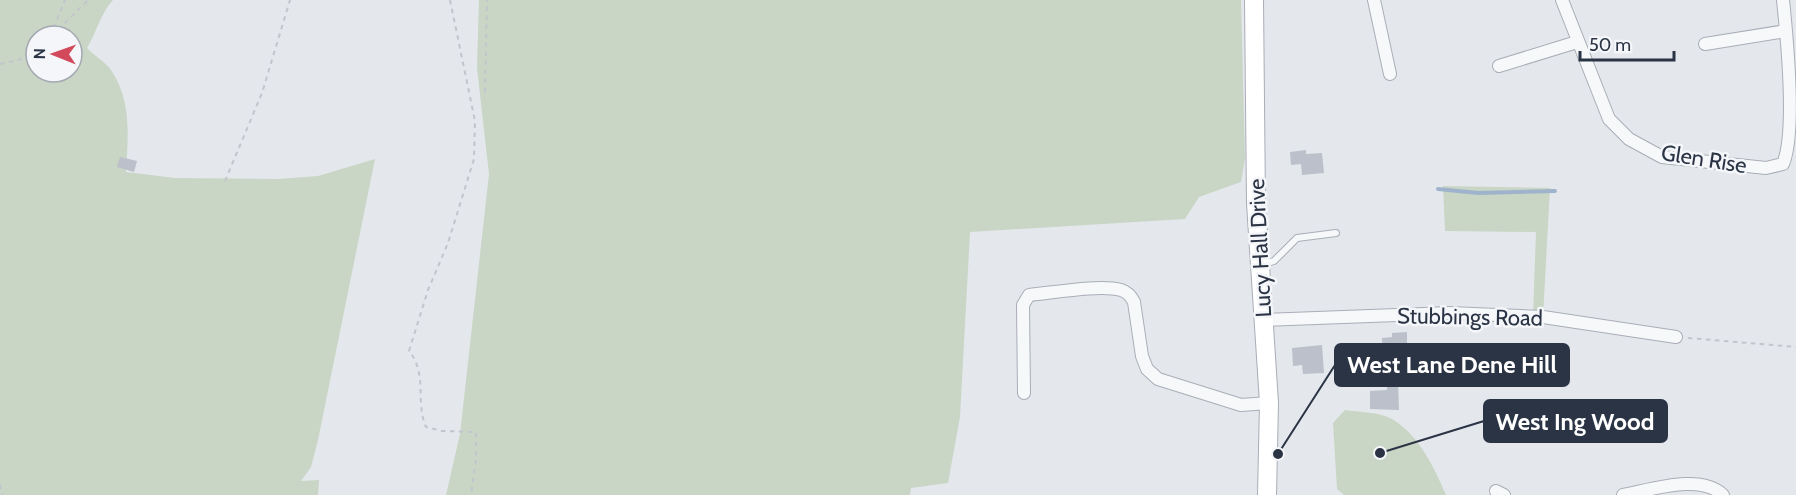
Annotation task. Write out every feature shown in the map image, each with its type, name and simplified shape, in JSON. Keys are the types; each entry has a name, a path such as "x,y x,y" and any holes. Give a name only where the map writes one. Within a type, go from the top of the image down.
{"street":[{"name":"Lucy Hall Drive","path":"1254,0 1256,203 1269,402 1268,495"},
{"path":"1374,0 1390,74"},
{"name":"Glen Rise","path":"1562,0 1576,42 1609,119 1629,139 1662,157 1766,168 1783,165 1790,155 1793,95 1786,31"},
{"path":"1705,44 1786,31 1782,0"},
{"path":"1499,66 1576,42"},
{"path":"1024,393 1023,305 1029,295 1108,288 1130,294 1134,302 1142,356 1147,369 1158,379 1241,405 1269,402"},
{"name":"Stubbings Road","path":"1264,320 1450,313 1543,317 1676,337"},
{"path":"1623,495 1690,484 1716,488 1723,495"}],"lane":[{"path":"1260,264 1274,261 1297,238 1336,233"}],"path":[{"path":"56,24 65,0"},
{"path":"63,24 88,0"},
{"path":"225,181 262,93 290,0"},
{"path":"450,0 474,121 474,159 448,243 428,290 409,351 418,361 422,385 420,413 426,427 442,431 476,432 476,460 471,495"},
{"path":"484,92 487,0"},
{"path":"0,64 19,60 24,56"},
{"path":"1676,337 1796,347"},
{"path":"0,484 2,495"}],"green space":[{"path":"0,0 113,0 87,48 111,70 122,94 127,119 126,172 175,178 278,179 318,176 375,159 318,440 311,467 301,481 319,480 318,495 0,495"},
{"path":"479,0 1241,0 1245,159 1241,182 1199,197 1185,219 970,232 960,417 948,483 911,488 910,495 446,495 460,434 489,174 477,68"},
{"path":"1443,186 1550,188 1543,317 1533,316 1536,232 1445,231"},
{"path":"1345,410 1381,415 1402,426 1425,452 1446,495 1344,495 1337,489 1333,423"}],"building":[{"path":"1306,150 1306,154 1322,153 1324,173 1302,175 1301,164 1291,165 1290,152"},
{"path":"120,157 137,161 134,172 117,167"},
{"path":"1407,332 1407,351 1383,352 1382,338 1392,337 1392,333"},
{"path":"1322,345 1324,373 1303,374 1302,365 1293,366 1292,348"},
{"path":"1387,382 1398,382 1399,410 1370,409 1370,391 1387,390"}],"waterway":[{"path":"1438,189 1478,193 1555,191"}],"place":[{"name":"West Ing Wood","path":"1380,453"},
{"name":"West Lane Dene Hill","path":"1278,454"}]}
